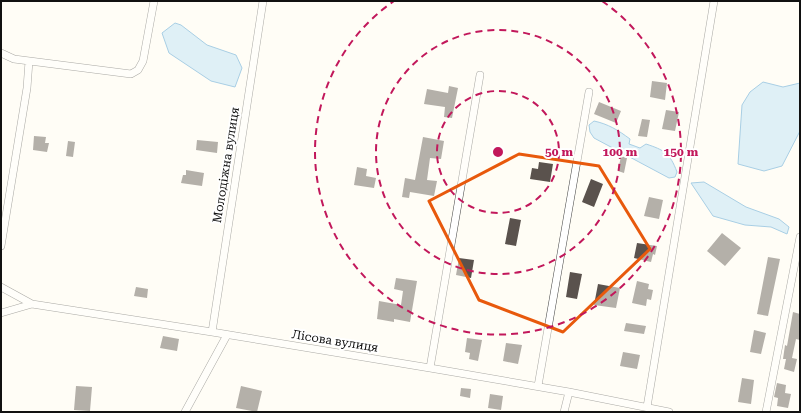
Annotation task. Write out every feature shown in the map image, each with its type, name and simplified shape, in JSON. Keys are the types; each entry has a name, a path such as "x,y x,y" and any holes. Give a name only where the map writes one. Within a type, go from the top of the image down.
{"street":[{"path":"1,53 14,59 131,74 138,70 143,61 154,1"},
{"name":"Молодіжна вулиця","path":"212,332 262,1"},
{"path":"647,407 714,1"},
{"path":"1,246 27,88 29,61"},
{"path":"430,368 480,74"},
{"path":"538,386 589,92"},
{"path":"766,412 800,237"},
{"name":"Лісова вулиця","path":"1,287 32,304 538,386 669,412"},
{"path":"1,313 32,304"},
{"path":"185,412 228,335"},
{"path":"564,412 569,392"}],"highlighted area":[{"path":"519,154 599,166 650,249 563,332 479,300 429,201"}],"water":[{"path":"175,23 181,25 207,45 236,55 242,68 235,87 211,81 169,53 162,33"},
{"path":"763,82 783,87 800,83 800,131 782,166 764,171 738,164 742,105 750,92"},
{"path":"594,121 621,133 630,139 629,144 640,148 646,144 662,150 672,160 677,172 675,177 669,178 594,138 590,132 589,125"},
{"path":"704,182 746,207 779,219 789,227 787,234 771,227 745,225 713,216 691,183"}],"building":[{"path":"652,81 667,83 665,100 650,97"},
{"path":"449,86 458,88 452,118 444,117 445,107 424,104 427,89 448,93"},
{"path":"599,102 621,111 616,123 594,114"},
{"path":"666,110 679,112 675,131 662,129"},
{"path":"642,119 650,120 647,137 638,136"},
{"path":"34,136 46,137 45,143 49,143 47,152 33,150"},
{"path":"423,137 444,141 441,159 430,158 427,180 437,181 434,196 410,192 409,198 402,197 405,178 415,180"},
{"path":"197,140 218,142 217,153 196,150"},
{"path":"68,141 75,142 73,157 66,156"},
{"path":"621,156 627,158 624,173 618,171"},
{"path":"539,162 553,164 550,182 530,179 532,168 538,169"},
{"path":"357,167 367,169 366,176 376,178 374,188 354,185"},
{"path":"186,170 204,173 202,186 181,183 183,175 186,175"},
{"path":"591,179 603,184 594,207 582,202"},
{"path":"649,197 663,200 659,219 644,216"},
{"path":"510,218 521,220 516,246 505,244"},
{"path":"722,233 741,248 725,266 707,251"},
{"path":"637,243 657,246 655,255 653,254 651,262 634,258"},
{"path":"768,257 780,259 768,316 757,314"},
{"path":"459,258 474,260 471,278 456,275"},
{"path":"570,272 582,274 577,299 566,297"},
{"path":"396,278 417,281 410,322 394,319 394,322 377,319 379,301 401,305 403,291 394,289"},
{"path":"637,281 649,284 648,289 653,290 651,300 647,299 646,306 632,303"},
{"path":"598,284 620,288 616,308 594,305"},
{"path":"136,287 148,289 147,298 134,296"},
{"path":"793,312 800,314 800,340 796,339 792,358 797,359 794,372 784,369 786,359 783,359 785,345 787,346"},
{"path":"626,323 646,326 644,334 624,331"},
{"path":"754,330 766,333 761,354 750,352"},
{"path":"163,336 179,339 177,351 160,348"},
{"path":"467,338 482,340 478,361 469,359 470,353 465,352"},
{"path":"506,343 522,345 518,364 503,361"},
{"path":"623,352 640,355 637,369 620,366"},
{"path":"742,378 754,380 751,404 738,402"},
{"path":"777,383 786,385 785,393 791,394 788,408 777,406 778,398 774,397"},
{"path":"76,386 92,387 90,411 74,410"},
{"path":"241,386 262,391 257,412 236,408"},
{"path":"461,388 471,389 470,398 460,396"},
{"path":"490,394 503,396 501,410 488,408"}]}
